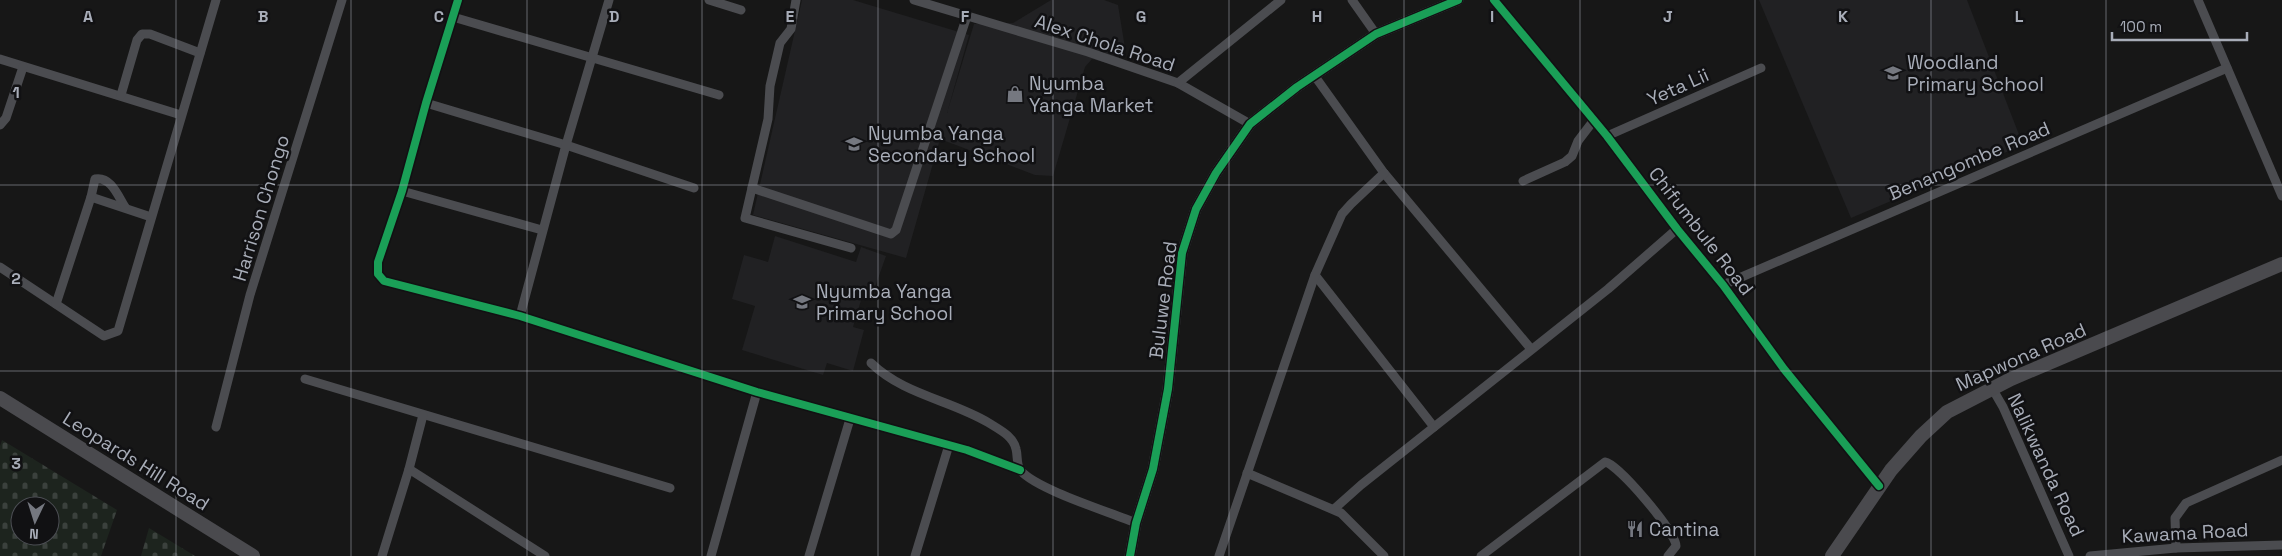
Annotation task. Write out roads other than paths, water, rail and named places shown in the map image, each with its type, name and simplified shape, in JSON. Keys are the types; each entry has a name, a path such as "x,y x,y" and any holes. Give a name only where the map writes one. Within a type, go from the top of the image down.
{"main road":[{"name":"Mapwona Road","path":"1832,556 1879,486 1933,424 1947,412 1992,388 2282,264"},
{"name":"Leopards Hill Road","path":"0,398 253,556"}],"street":[{"path":"0,267 104,336 118,331 150,217 216,0"},
{"name":"Harrison Chongo","path":"216,427 250,296 342,0"},
{"path":"458,0 426,103 402,191 378,262 378,274 384,281 520,316 757,392 949,446 1020,470 1058,492 1136,523"},
{"path":"520,316 542,230 594,57 609,0"},
{"path":"709,0 741,10"},
{"path":"796,0 791,29 780,43 770,86 768,119 745,218 851,248"},
{"name":"Alex Chola Road","path":"914,0 926,1 967,16 1088,52 1178,83 1250,124"},
{"path":"1178,83 1281,0"},
{"path":"1352,0 1376,34"},
{"name":"Buluwe Road","path":"1130,556 1136,523 1153,469 1168,389 1182,253 1189,228 1212,179 1250,124 1314,75 1376,34 1458,0"},
{"name":"Chifumbule Road","path":"1494,0 1607,136 1677,229 1723,285 1784,369 1879,486"},
{"path":"2198,0 2282,196"},
{"path":"752,188 891,234 896,230 967,16"},
{"path":"453,17 719,95"},
{"path":"121,95 136,40 142,34 150,34 200,53"},
{"path":"0,59 181,115"},
{"path":"0,125 6,118 23,67"},
{"name":"Yeta Lii","path":"1607,136 1761,68"},
{"name":"Benangombe Road","path":"1723,285 2226,68"},
{"path":"1314,75 1384,173 1531,349"},
{"path":"426,103 694,188"},
{"path":"1523,181 1565,162 1572,156 1578,141 1594,120"},
{"path":"1219,556 1315,275 1346,209 1384,173"},
{"path":"56,304 91,197 94,179 98,178 113,186 125,208"},
{"path":"402,191 542,230"},
{"path":"91,197 150,217"},
{"path":"1334,509 1531,349 1608,290 1677,229"},
{"path":"1315,275 1434,427"},
{"path":"871,363 881,373 901,385 976,416 1002,431 1015,445 1020,470"},
{"path":"306,380 670,488"},
{"name":"Nalikwanda Road","path":"1992,388 2003,407 2070,556"},
{"path":"711,556 757,392"},
{"path":"382,556 409,469 423,415"},
{"path":"809,556 850,419"},
{"path":"915,556 949,446"},
{"path":"2176,548 2175,518 2186,503 2282,460"},
{"path":"1481,556 1605,462 1613,465 1647,502 1674,536 1676,546 1668,556"},
{"path":"409,469 545,556"},
{"path":"1247,474 1334,509 1348,518 1384,556"},
{"name":"Kawama Road","path":"2090,556 2176,548 2282,545"}],"place":[{"name":"Woodland Primary School","path":"1893,73"},
{"name":"Nyumba Yanga Market","path":"1015,94"},
{"name":"Nyumba Yanga Secondary School","path":"854,144"},
{"name":"Nyumba Yanga Primary School","path":"802,302"},
{"name":"Cantina","path":"1635,529"}]}
